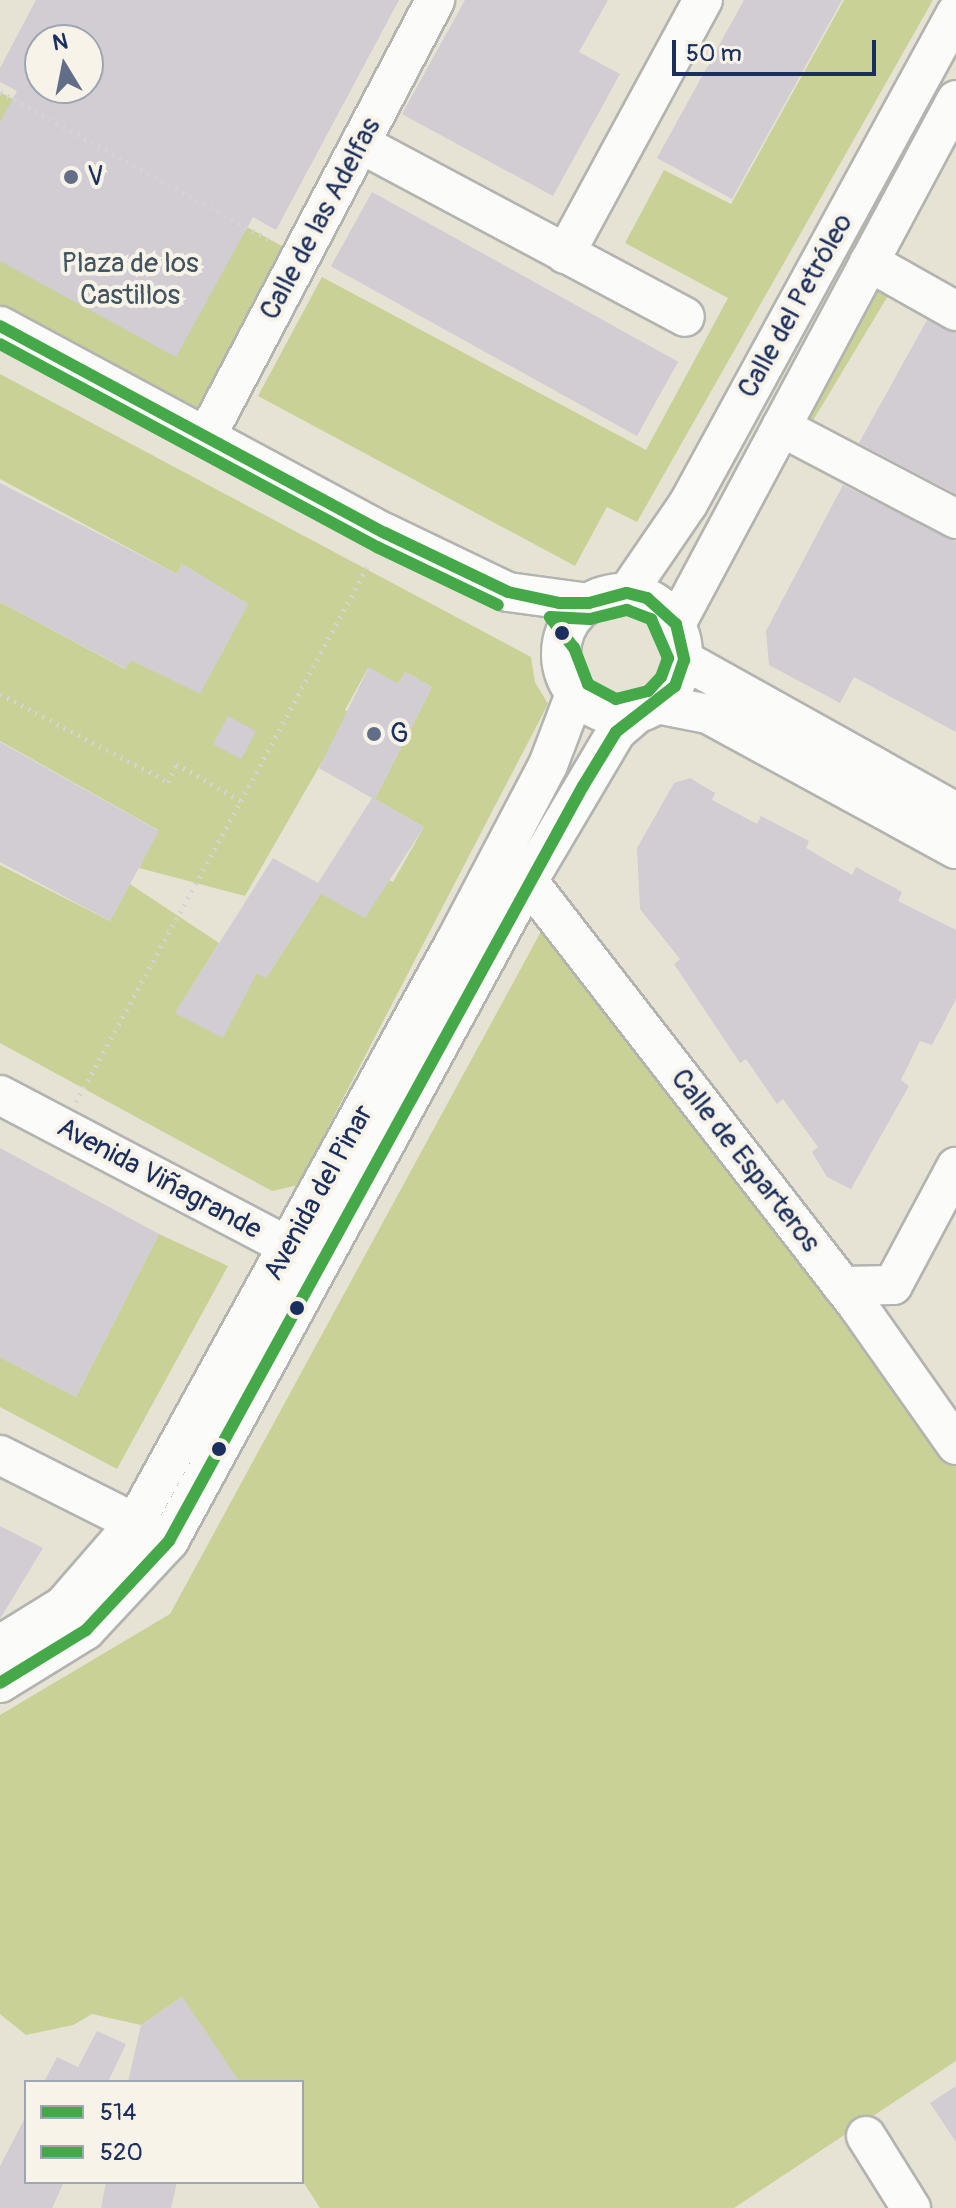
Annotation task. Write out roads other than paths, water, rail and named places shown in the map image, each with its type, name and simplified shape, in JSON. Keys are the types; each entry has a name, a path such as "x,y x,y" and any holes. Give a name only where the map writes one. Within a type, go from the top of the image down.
{"street":[{"name":"Calle de las Adelfas","path":"206,437 435,0"},
{"path":"565,254 703,0"},
{"name":"Calle del Petróleo","path":"627,593 688,504 956,13"},
{"name":"Calle del Petróleo","path":"676,624 956,100"},
{"path":"361,144 685,317"},
{"path":"869,262 956,311"},
{"path":"0,326 385,533 508,592 589,603 627,593 663,608 676,624 684,660 675,686 647,709"},
{"path":"781,427 956,519"},
{"path":"508,592 560,655 575,694 593,708 614,715 647,709 708,714 956,849"},
{"path":"560,655 574,616 589,603"},
{"path":"684,660 956,812"},
{"name":"Avenida del Pinar","path":"0,1683 86,1630 169,1541 303,1255 548,765 575,694"},
{"name":"Avenida del Pinar","path":"0,1645 63,1606 135,1523 303,1255 616,732 647,709"},
{"name":"Calle de Esparteros","path":"528,881 850,1296 956,1445"},
{"name":"Avenida Viñagrande","path":"0,1095 303,1255"},
{"path":"889,1350 893,1285 956,1167"},
{"path":"850,1296 893,1285"},
{"path":"0,1455 169,1541"},
{"path":"866,2136 911,2208"}],"place":[{"name":"V","path":"71,177"},
{"name":"G","path":"374,734"}],"park label":[{"name":"Plaza de los Castillos","path":"130,280"}]}
